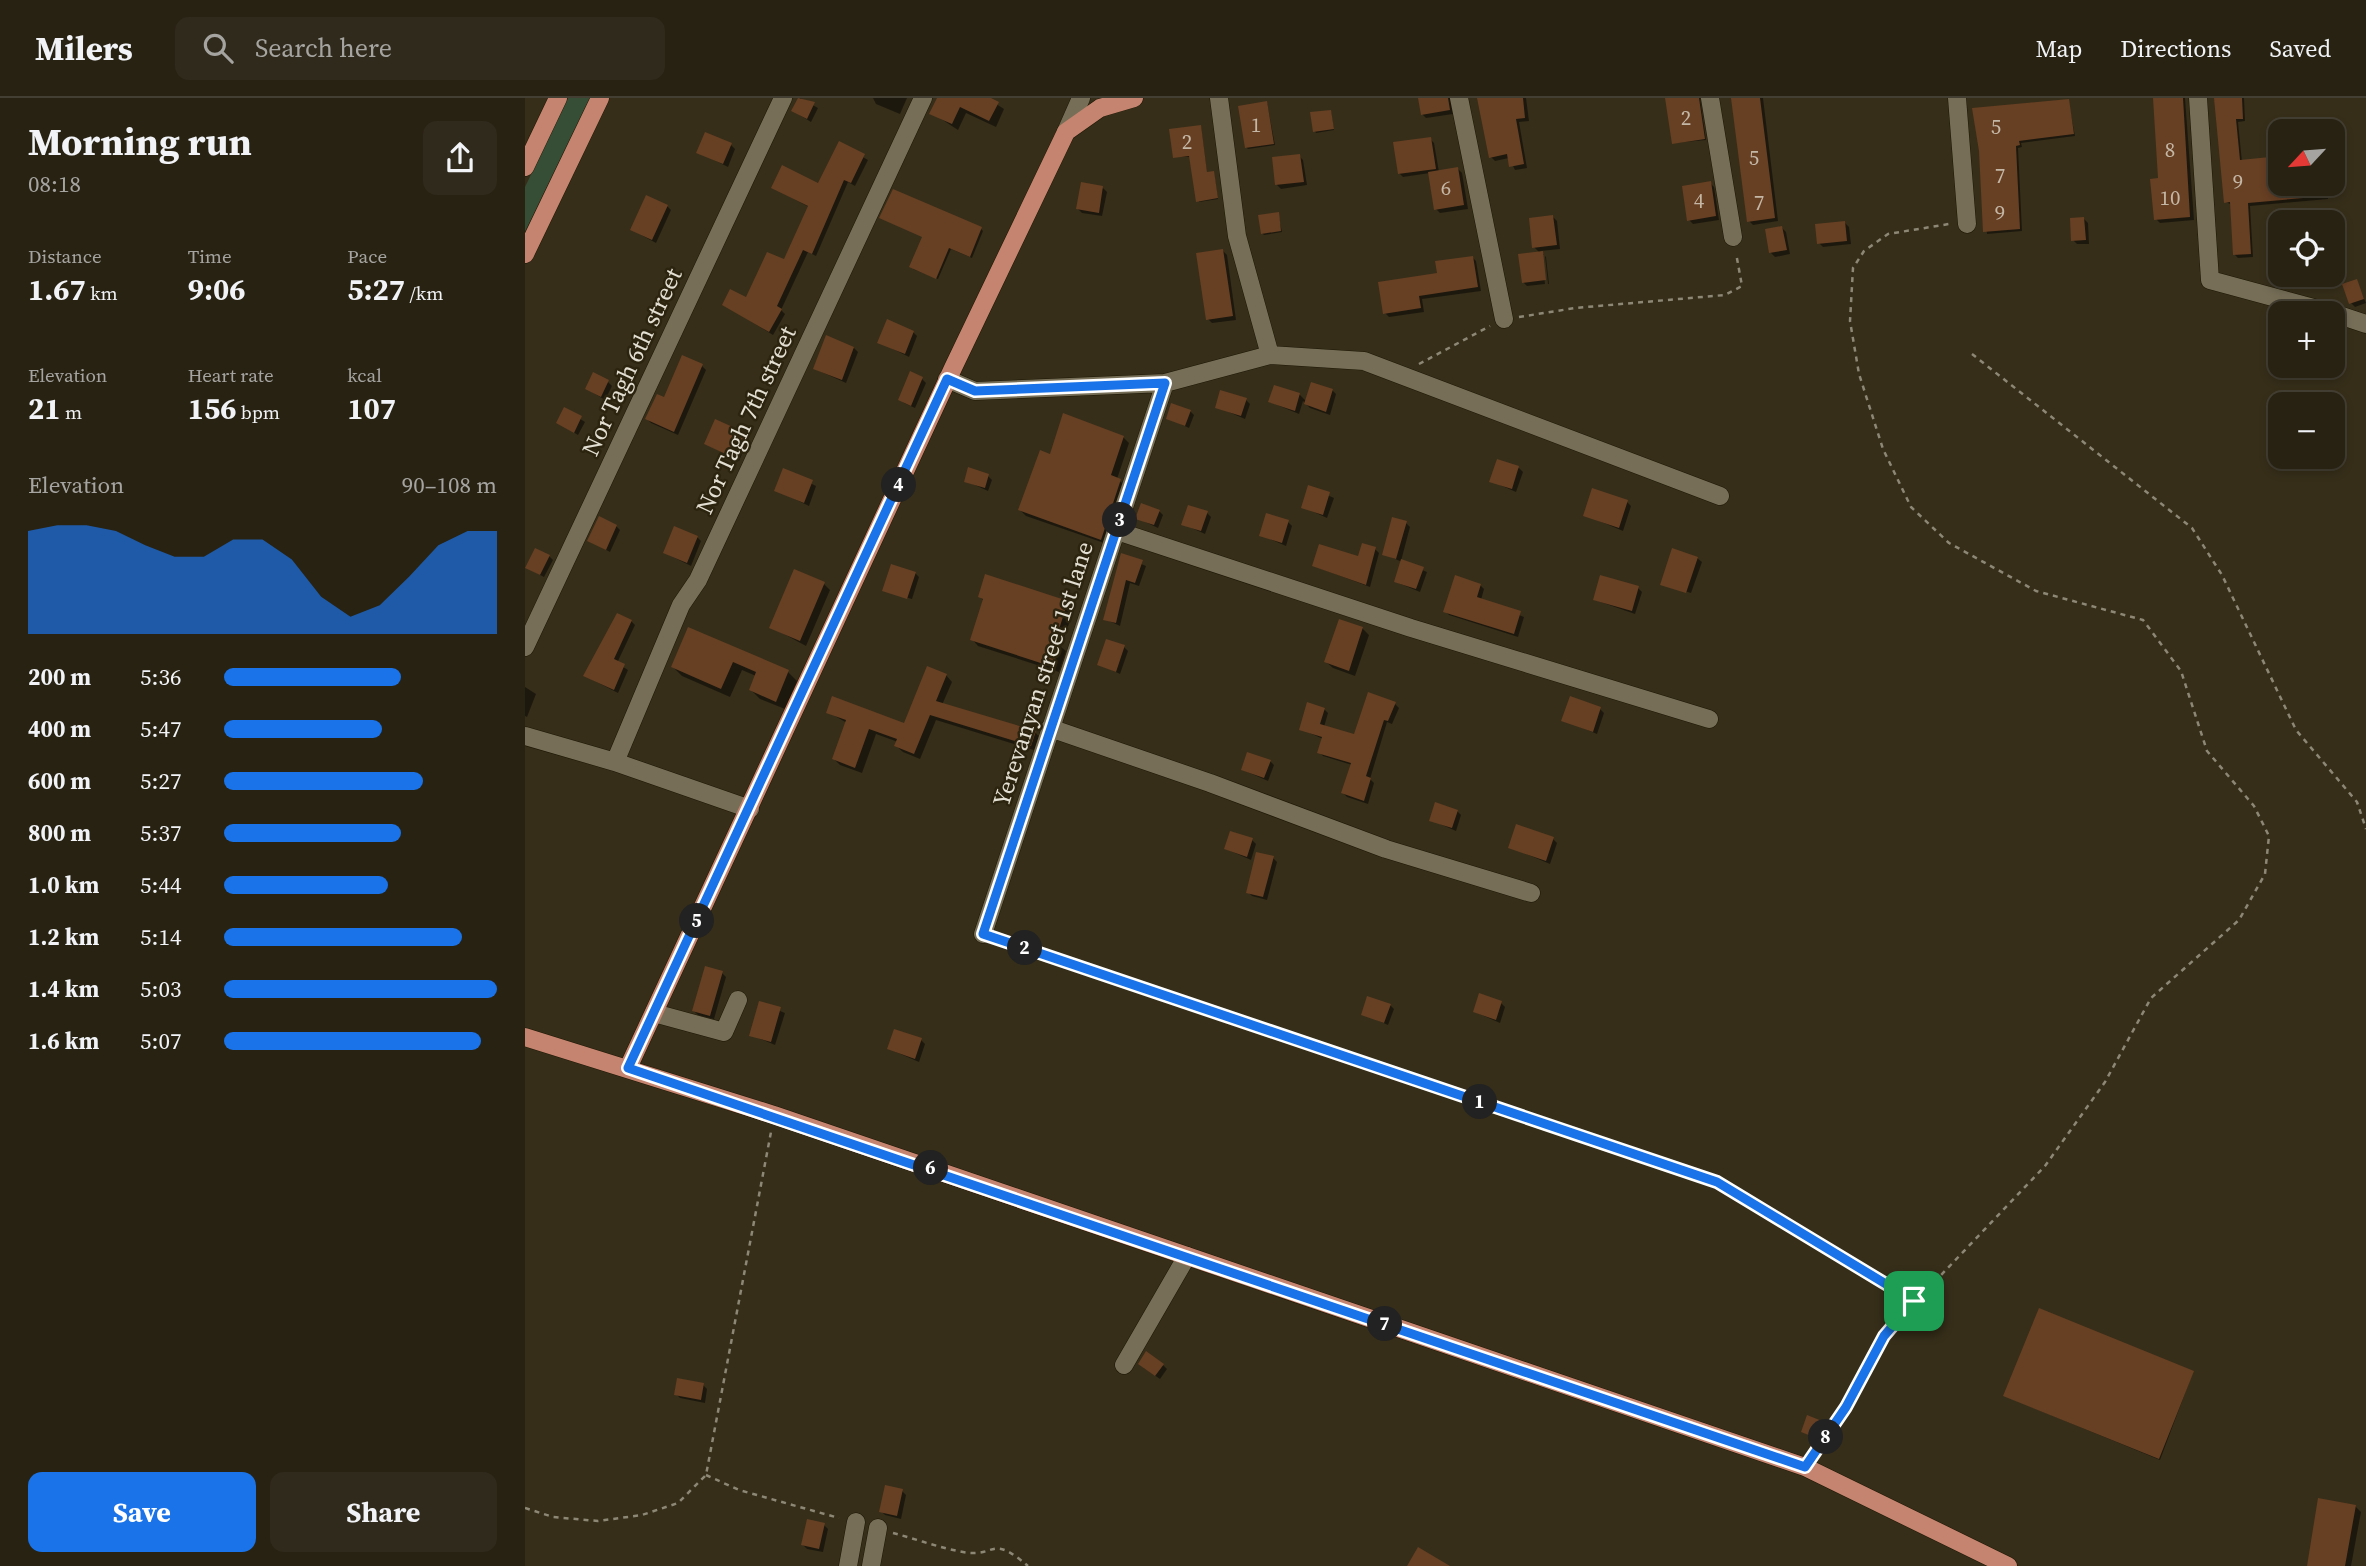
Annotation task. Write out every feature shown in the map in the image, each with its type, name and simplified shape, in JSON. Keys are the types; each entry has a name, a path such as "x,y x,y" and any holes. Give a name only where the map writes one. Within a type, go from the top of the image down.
{"main road":[{"path":"525,167 558,98"},
{"path":"525,254 600,98"},
{"path":"628,1068 947,379 1066,132 1100,108 1134,98"},
{"path":"525,1037 774,1115 1805,1467 2008,1566"}],"street":[{"name":"Nor Tagh 6th street","path":"525,647 783,98"},
{"name":"Nor Tagh 7th street","path":"615,762 681,605 698,580 923,98"},
{"path":"1066,132 1081,98"},
{"path":"1219,98 1237,236 1270,355"},
{"path":"1459,98 1504,319"},
{"path":"1710,98 1733,237"},
{"path":"1957,98 1967,224"},
{"path":"2198,98 2210,280 2288,301"},
{"path":"2345,317 2366,324"},
{"path":"947,379 975,391 1165,383 1270,355 1364,361 1720,496"},
{"name":"Yerevanyan street 1st lane","path":"983,934 1165,383"},
{"path":"1117,531 1411,628 1709,719"},
{"path":"1050,728 1210,783 1387,849 1531,893"},
{"path":"525,736 615,762 750,809"},
{"path":"654,1013 724,1032 738,1000"},
{"path":"1124,1365 1187,1256"},
{"path":"848,1566 856,1522"},
{"path":"871,1566 878,1528"}],"path":[{"path":"1805,1467 1846,1407 1884,1336 1914,1301 2045,1166 2105,1082 2151,998 2239,920 2265,874 2269,836 2254,806 2207,751 2181,671 2143,620 2036,591 1949,542 1911,507 1883,449 1859,374 1850,321 1853,268 1864,251 1888,234 1935,225 1967,224"},
{"path":"1401,374 1504,319 1575,308 1725,295 1742,286 1733,237"},
{"path":"1972,354 2192,528 2222,575 2296,730 2357,802 2366,830"},
{"path":"983,934 1717,1182 1914,1301"},
{"path":"525,1508 553,1517 599,1521 642,1515 678,1503 706,1475 774,1115"}],"green space":[{"path":"568,98 590,98 525,232 525,187"}],"building":[{"path":"798,98 815,102 807,119 791,111"},
{"path":"937,98 991,98 999,102 989,121 960,107 952,124 929,114"},
{"path":"1418,98 1448,98 1450,110 1421,115"},
{"path":"1477,98 1523,98 1525,118 1516,119 1524,164 1509,167 1507,154 1489,158"},
{"path":"1665,98 1699,98 1705,139 1672,144"},
{"path":"1731,98 1760,98 1775,218 1747,222"},
{"path":"2153,98 2183,98 2190,217 2154,220 2150,179 2158,178"},
{"path":"2214,98 2242,98 2243,119 2236,119 2240,160 2268,157 2268,196 2326,196 2248,203 2251,254 2233,255 2230,202 2224,203"},
{"path":"2069,99 2074,134 2019,141 2020,145 2016,146 2020,229 1983,232 1979,151 1972,108"},
{"path":"1267,101 1274,144 1245,148 1238,106"},
{"path":"1331,110 1334,129 1313,132 1310,112"},
{"path":"1201,125 1207,172 1214,171 1218,198 1196,202 1189,156 1173,158 1169,129"},
{"path":"705,132 732,143 723,164 696,153"},
{"path":"1431,137 1436,169 1398,174 1393,142"},
{"path":"839,141 865,154 851,183 844,180 812,254 803,250 777,306 782,309 769,332 722,305 730,289 746,297 767,252 784,259 808,206 771,188 782,165 818,183"},
{"path":"1300,154 1304,182 1275,185 1272,157"},
{"path":"1458,167 1464,205 1434,210 1428,172"},
{"path":"1711,181 1716,216 1687,221 1682,186"},
{"path":"1081,182 1103,186 1099,213 1076,209"},
{"path":"893,189 982,227 970,257 949,248 936,279 909,267 922,237 879,218"},
{"path":"646,195 668,205 652,240 630,230"},
{"path":"1279,212 1281,231 1261,234 1258,215"},
{"path":"1553,215 1557,245 1532,248 1529,218"},
{"path":"2084,217 2086,240 2071,241 2070,218"},
{"path":"1845,221 1847,241 1817,244 1815,224"},
{"path":"1782,226 1787,250 1769,253 1765,229"},
{"path":"1223,249 1233,316 1206,320 1196,253"},
{"path":"1543,251 1546,280 1522,283 1518,254"},
{"path":"1473,256 1478,287 1419,296 1421,308 1383,314 1378,282 1437,273 1435,261"},
{"path":"2357,279 2364,299 2349,304 2343,287 2345,283"},
{"path":"887,319 914,331 905,354 877,343"},
{"path":"826,335 854,347 842,380 813,369"},
{"path":"682,355 703,364 674,432 645,419 657,394 664,397"},
{"path":"910,371 923,377 911,406 898,400"},
{"path":"593,372 609,380 601,397 585,389"},
{"path":"1311,382 1333,389 1326,412 1304,404"},
{"path":"1274,385 1300,393 1295,411 1268,402"},
{"path":"1220,390 1247,398 1241,416 1215,408"},
{"path":"1171,403 1191,410 1185,426 1166,419"},
{"path":"564,407 582,416 574,433 556,423"},
{"path":"1063,413 1124,436 1111,475 1121,479 1101,540 1018,510 1040,450 1050,454"},
{"path":"715,419 746,433 734,458 704,444"},
{"path":"1497,459 1519,466 1512,489 1489,482"},
{"path":"968,467 989,474 985,488 964,482"},
{"path":"783,468 813,480 804,503 774,491"},
{"path":"1308,485 1330,492 1323,515 1301,508"},
{"path":"1592,488 1628,500 1619,528 1583,516"},
{"path":"1141,503 1160,510 1154,525 1135,519"},
{"path":"1188,505 1208,511 1201,531 1181,525"},
{"path":"1266,513 1289,520 1282,543 1259,536"},
{"path":"599,516 617,525 606,550 587,541"},
{"path":"1392,517 1407,521 1396,559 1382,555"},
{"path":"674,526 698,536 687,563 663,553"},
{"path":"1362,543 1376,547 1366,585 1312,566 1319,544 1358,556"},
{"path":"535,548 550,555 540,575 525,568"},
{"path":"1672,548 1698,557 1686,593 1660,585"},
{"path":"1121,553 1143,560 1135,583 1126,580 1116,623 1103,620"},
{"path":"1401,559 1424,567 1416,589 1394,582"},
{"path":"891,564 916,572 907,599 882,591"},
{"path":"794,569 825,582 800,641 769,628"},
{"path":"985,574 1068,601 1055,642 1060,643 1053,667 970,640 983,599 978,597"},
{"path":"1455,575 1481,584 1477,597 1521,611 1514,634 1443,612"},
{"path":"1600,575 1639,586 1632,611 1593,600"},
{"path":"617,613 632,620 614,659 625,664 614,690 583,676"},
{"path":"1339,619 1363,627 1349,671 1324,662"},
{"path":"688,627 789,670 776,702 749,690 756,672 733,662 721,689 671,667"},
{"path":"1106,639 1125,645 1116,672 1097,665"},
{"path":"927,666 947,674 936,701 1036,731 1031,746 930,715 914,754 894,746 897,739 869,729 855,768 832,759 846,720 826,713 832,696 904,723"},
{"path":"1368,692 1396,702 1388,721 1384,720 1366,776 1371,778 1364,801 1341,793 1351,763 1317,753 1322,737 1299,730 1307,702 1325,708 1320,724 1354,734"},
{"path":"1570,696 1601,707 1593,732 1561,721"},
{"path":"1247,752 1271,760 1264,778 1241,770"},
{"path":"1435,802 1458,810 1452,828 1429,821"},
{"path":"1516,824 1554,837 1546,861 1508,848"},
{"path":"1230,831 1253,838 1247,857 1224,849"},
{"path":"1256,852 1274,856 1263,897 1246,893"},
{"path":"705,966 723,971 710,1016 692,1011"},
{"path":"1479,993 1502,1001 1496,1020 1473,1012"},
{"path":"1367,996 1391,1004 1384,1023 1361,1015"},
{"path":"759,1001 781,1007 771,1042 749,1036"},
{"path":"894,1029 922,1038 915,1059 887,1049"},
{"path":"2039,1308 2194,1371 2159,1459 2003,1396"},
{"path":"1146,1351 1164,1364 1155,1376 1138,1364"},
{"path":"677,1378 704,1383 701,1400 674,1395"},
{"path":"1807,1415 1822,1421 1816,1438 1801,1432"},
{"path":"885,1485 903,1489 897,1516 879,1512"},
{"path":"2318,1498 2356,1505 2345,1566 2307,1566"},
{"path":"807,1519 825,1523 819,1549 801,1545"},
{"path":"1418,1547 1450,1566 1407,1566"}],"route":[{"path":"947,379 975,391 1165,383 983,934 1717,1182 1914,1301 1884,1336 1846,1407 1805,1467 774,1115 628,1068 947,379"}]}
